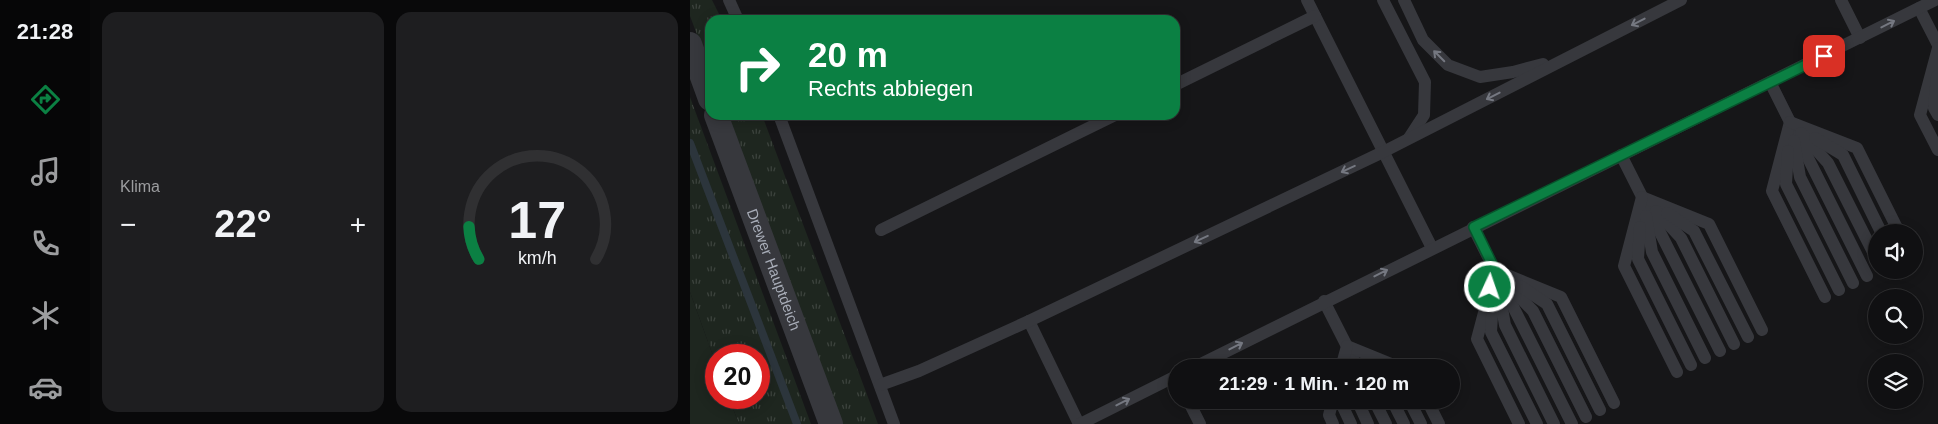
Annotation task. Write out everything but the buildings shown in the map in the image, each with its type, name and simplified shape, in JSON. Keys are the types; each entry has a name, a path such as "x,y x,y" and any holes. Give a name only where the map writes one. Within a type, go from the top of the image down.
{"street":[{"path":"690,44 705,85"},
{"name":"Drewer Hauptdeich","path":"718,120 831,424"}],"lane":[{"path":"729,0 736,15"},
{"path":"1307,0 1432,248"},
{"path":"1383,0 1425,82 1424,115 1409,138"},
{"path":"1404,0 1423,40 1448,65 1480,78 1568,58"},
{"path":"880,385 919,371 1029,321 1383,152 1681,0"},
{"path":"1841,0 1860,38"},
{"path":"1210,359 1934,0"},
{"path":"1919,8 1938,46 1920,115 1938,150"},
{"path":"1180,83 1315,16"},
{"path":"1938,55 1934,108 1938,115"},
{"path":"1770,82 1867,276"},
{"path":"781,120 894,424"},
{"path":"881,230 1105,120"},
{"path":"1790,122 1842,155 1877,224"},
{"path":"1790,122 1857,148 1895,224"},
{"path":"1790,122 1828,163 1868,242"},
{"path":"1790,122 1800,177 1853,283"},
{"path":"1790,122 1786,184 1839,290"},
{"path":"1790,122 1772,190 1825,297"},
{"path":"1621,155 1720,351"},
{"path":"1642,197 1709,224 1762,330"},
{"path":"1642,197 1694,230 1748,337"},
{"path":"1642,197 1681,238 1734,344"},
{"path":"1642,197 1652,252 1706,358"},
{"path":"1642,197 1638,259 1691,365"},
{"path":"1642,197 1624,266 1677,372"},
{"path":"1474,227 1572,424"},
{"path":"1495,270 1561,297 1614,403"},
{"path":"1495,270 1547,304 1600,410"},
{"path":"1495,270 1533,311 1586,417"},
{"path":"1495,270 1476,339 1519,424"},
{"path":"1495,270 1491,332 1537,424"},
{"path":"1495,270 1505,325 1554,424"},
{"path":"1324,301 1354,359"},
{"path":"1029,321 1080,424 1168,380"},
{"path":"1343,359 1347,346"},
{"path":"1346,359 1347,346"},
{"path":"1347,346 1349,359"},
{"path":"1347,346 1359,359"},
{"path":"1347,346 1367,359"},
{"path":"1347,346 1379,359"},
{"path":"1192,409 1200,424"},
{"path":"1330,409 1329,415 1333,424"},
{"path":"1344,409 1351,424"},
{"path":"1360,409 1368,424"},
{"path":"1378,409 1386,424"},
{"path":"1396,409 1404,424"},
{"path":"1414,409 1421,424"},
{"path":"1432,409 1439,424"}],"green space":[{"path":"690,0 712,0 720,15 705,15 705,56 690,16"},
{"path":"690,97 811,424 739,424 733,409 770,409 770,344 709,344 690,292"},
{"path":"729,120 764,120 878,424 842,424"},
{"path":"690,292 709,344 705,344 705,409 733,409 739,424 690,424"}],"waterway":[{"path":"690,143 797,424"}],"route":[{"path":"1490,287 1495,270 1474,227 1824,56"}]}
